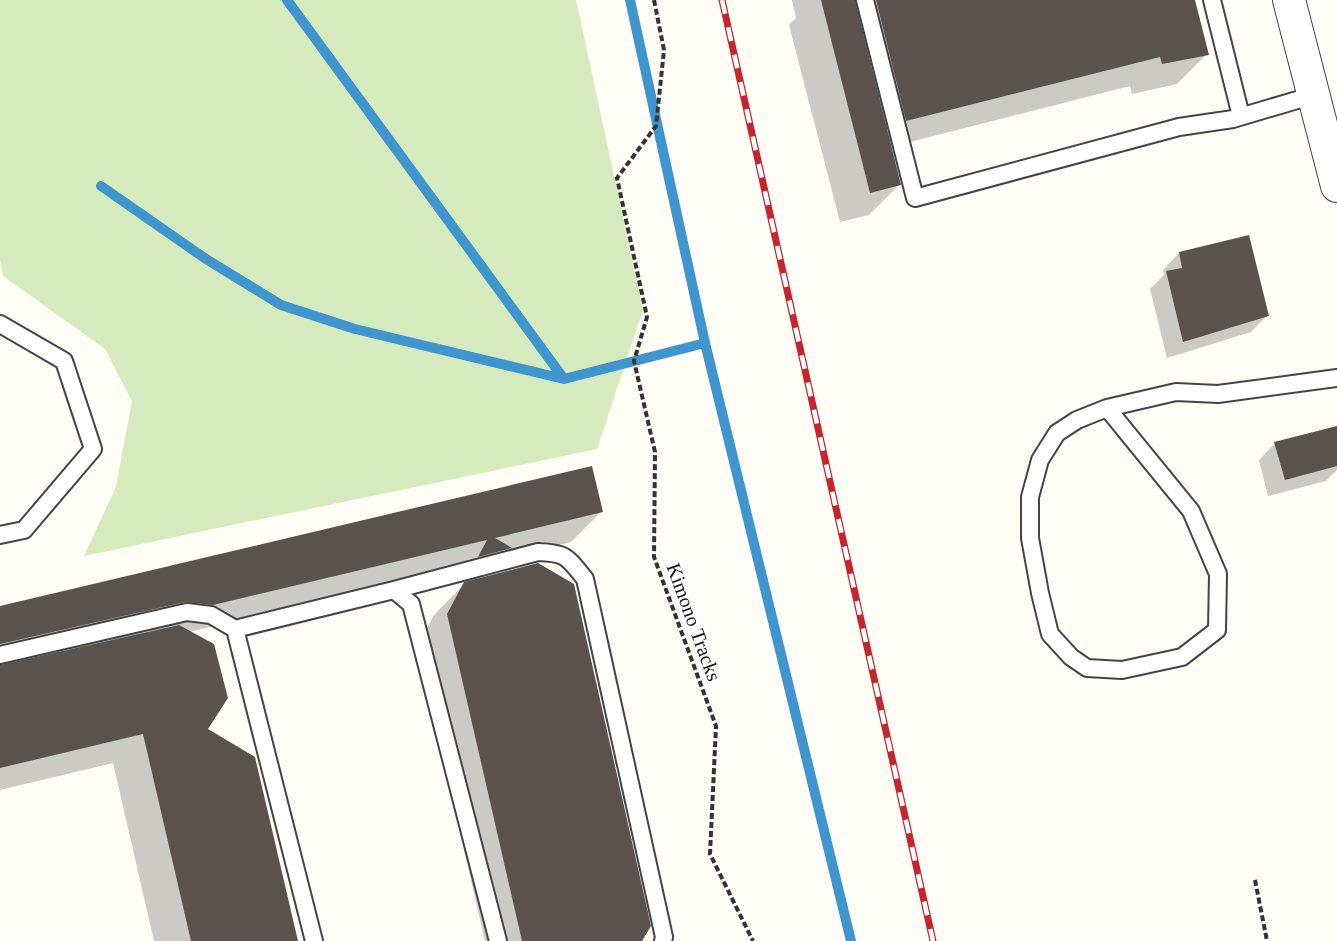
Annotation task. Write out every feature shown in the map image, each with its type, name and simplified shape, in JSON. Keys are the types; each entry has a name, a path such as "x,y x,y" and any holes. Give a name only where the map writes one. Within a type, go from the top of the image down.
{"street":[{"path":"1289,0 1337,186"}],"lane":[{"path":"865,0 915,198 1179,127 1241,116 1314,95"},
{"path":"1212,0 1241,116"},
{"path":"0,324 64,361 93,449 24,530 0,535"},
{"path":"1107,408 1191,511 1218,574 1217,630 1182,657 1122,670 1087,668 1071,657 1050,634 1030,538 1030,497 1040,460 1057,433 1077,420 1107,408 1176,392 1218,394 1337,378"},
{"path":"0,655 187,612 211,615 235,629 538,552 558,552 571,562 585,579 664,937 663,941"},
{"path":"394,590 411,604 498,941"},
{"path":"235,629 314,941"}],"path":[{"name":"Kimono Tracks","path":"654,0 664,50 656,126 617,178 647,317 634,361 656,452 654,557 716,726 710,854 753,941"},
{"path":"1256,880 1267,941"}],"green space":[{"path":"0,0 576,0 643,310 597,449 84,556 116,487 132,401 105,349 3,276 0,259"}],"building":[{"path":"821,0 855,0 901,185 870,193"},
{"path":"876,0 1195,0 1209,55 1162,64 1160,57 906,121"},
{"path":"1249,235 1269,316 1183,342 1166,271 1182,268 1179,252"},
{"path":"1337,426 1337,466 1285,480 1274,442"},
{"path":"592,466 603,512 495,538 512,548 478,557 487,540 213,605 185,602 0,644 0,606"},
{"path":"538,563 574,584 651,926 642,941 522,941 447,614 464,582"},
{"path":"179,625 214,644 228,698 208,729 255,757 298,941 191,941 143,734 0,768 0,665"}],"waterway":[{"path":"287,0 564,379"},
{"path":"630,0 705,343 851,941"},
{"path":"101,186 206,259 281,305 355,329 564,379 705,343"}],"railway":[{"path":"722,0 933,941"}]}
